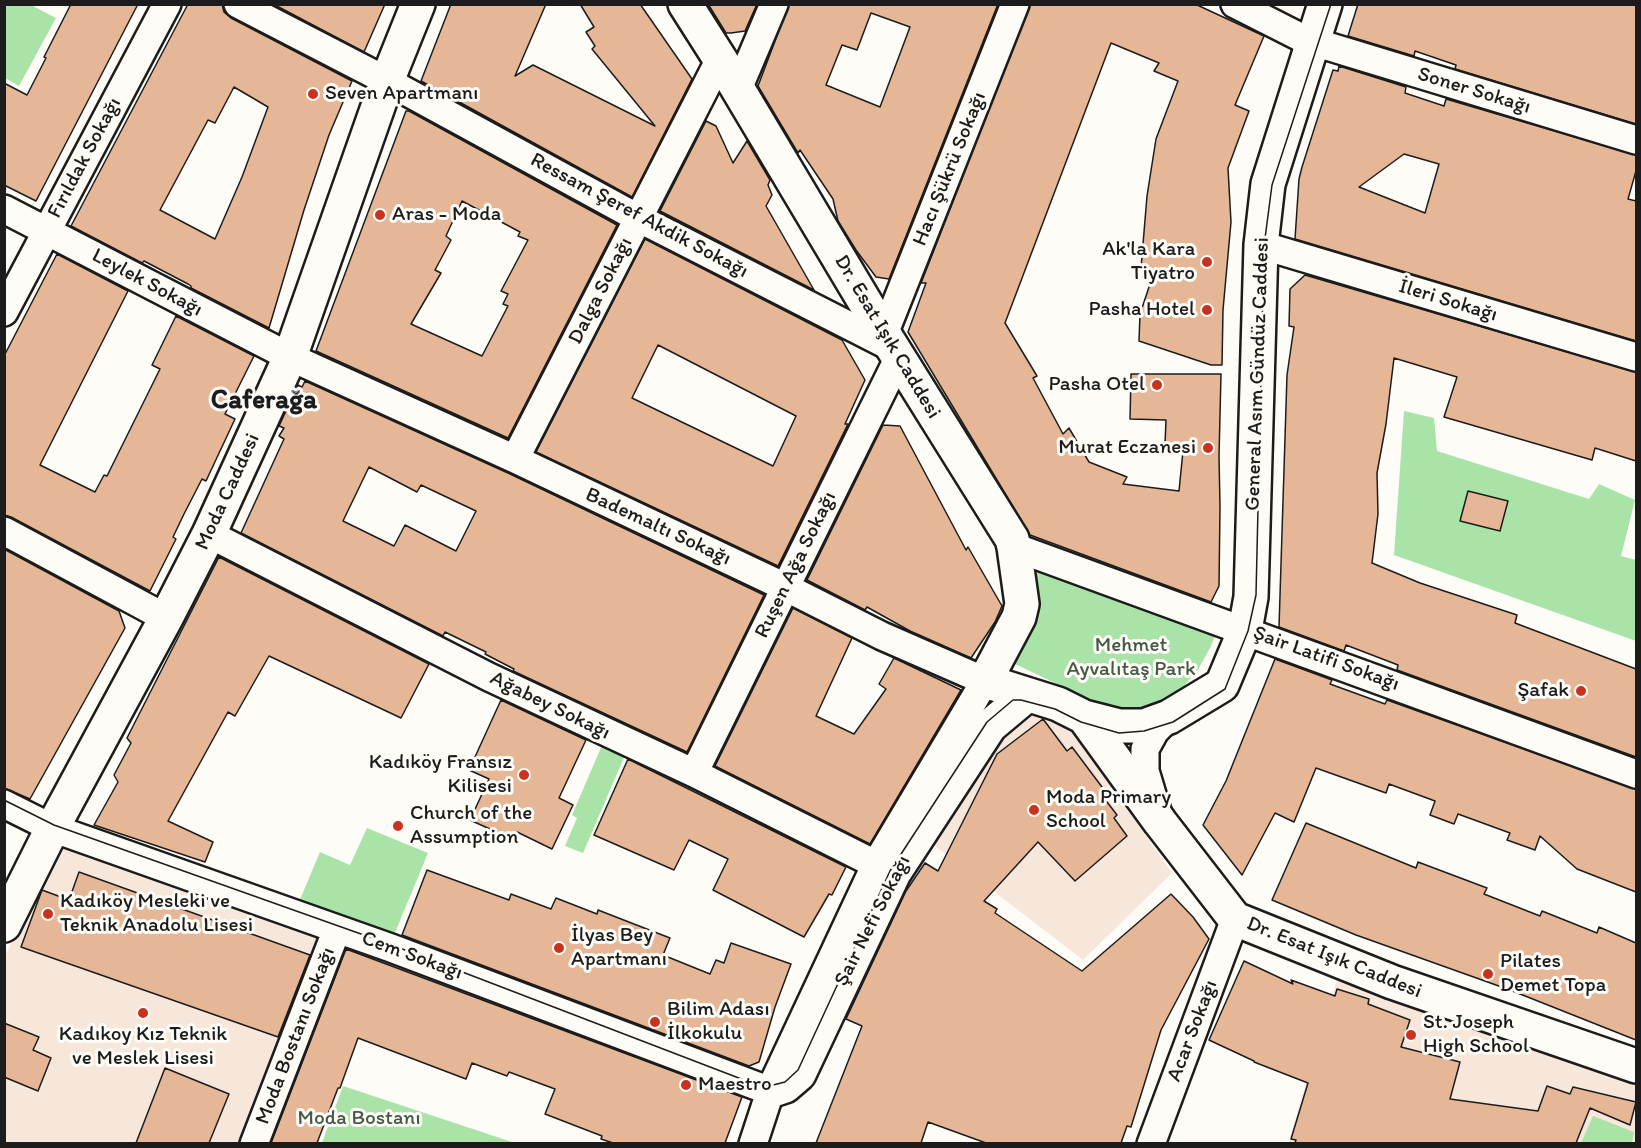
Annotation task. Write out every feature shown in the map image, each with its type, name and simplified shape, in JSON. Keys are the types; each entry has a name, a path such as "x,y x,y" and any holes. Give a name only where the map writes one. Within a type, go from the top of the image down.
{"street":[{"name":"Fırıldak Sokağı","path":"4,312 167,4"},
{"name":"Ressam Şeref Akdik Sokağı","path":"238,4 387,81 638,218 892,346"},
{"name":"Moda Caddesi","path":"4,925 52,828 209,534 290,357 387,81 418,4"},
{"name":"Dr. Esat Işık Caddesi","path":"685,4 1012,539 1022,604 985,681"},
{"path":"738,89 774,4"},
{"name":"Hacı Şükrü Sokağı","path":"892,346 1015,4"},
{"name":"Soner Sokağı","path":"1235,4 1312,41 1636,140"},
{"name":"General Asım Gündüz Caddesi","path":"1027,695 1058,704 1084,717 1119,726 1144,726 1169,717 1222,685 1245,630 1251,597 1261,245 1269,184 1325,4"},
{"name":"Dalga Sokağı","path":"515,459 720,59"},
{"name":"Leylek Sokağı","path":"4,209 290,357"},
{"name":"İleri Sokağı","path":"1261,245 1636,357"},
{"name":"Ruşen Ağa Sokağı","path":"694,773 785,587 892,346"},
{"name":"Bademaltı Sokağı","path":"290,357 515,459 785,587 882,636 985,681 1027,695"},
{"path":"4,531 166,618"},
{"name":"Ağabey Sokağı","path":"209,534 489,677 694,773 885,869"},
{"name":"Şair Latifi Sokağı","path":"1014,547 1636,774"},
{"name":"Şair Nefi Sokağı","path":"770,1091 785,1086 799,1074 885,869 985,681"},
{"name":"Şair Nefi Sokağı","path":"885,869 990,726 1027,695"},
{"name":"Dr. Esat Işık Caddesi","path":"1084,717 1160,822 1235,919 1392,982 1636,1066"},
{"name":"General Asım Gündüz Caddesi","path":"1160,822 1145,771 1145,749 1155,731 1169,717"},
{"name":"Cem Sokağı","path":"4,804 52,828 337,928 770,1091"},
{"name":"Acar Sokağı","path":"1151,1143 1235,919"},
{"name":"Moda Bostanı Sokağı","path":"254,1143 337,928"},
{"path":"753,1143 770,1091"}],"shaded area":[{"name":"Moda Primary School","path":"1034,712 1046,715 1070,728 1172,873 1083,960 927,840 1002,724"},
{"name":"Kadıkoy Kız Teknik ve Meslek Lisesi","path":"60,839 318,934 243,1143 5,1144 5,956"},
{"name":"St. Joseph High School","path":"1338,976 1636,1079 1636,1143 1288,1144"}],"green space":[{"path":"4,5 31,5 56,18 19,86 5,78"},
{"path":"1404,411 1434,418 1437,451 1589,499 1599,484 1635,500 1621,556 1636,560 1636,641 1394,555"},
{"name":"Mehmet Ayvalıtaş Park","path":"1041,570 1218,629 1199,668 1184,686 1160,708 1118,713 1013,663 1030,578"},
{"path":"606,736 629,746 583,853 565,846 577,818 572,815"},
{"path":"367,828 428,853 394,935 299,902 320,852 350,865"},
{"name":"Moda Bostanı","path":"343,1086 515,1143 322,1143"},
{"path":"1593,1116 1634,1132 1632,1143 1581,1143"}],"building":[{"path":"71,4 138,4 36,201 4,185 4,83 27,95"},
{"path":"188,4 222,4 224,12 231,18 352,81 329,135 269,328 144,261 142,263 71,226","holes":["234,87 268,107 242,177 215,239 160,210 208,120 215,123"]},
{"path":"273,4 385,4 364,52"},
{"path":"451,4 546,4 515,76 533,65 655,126 592,49 595,46 586,32 594,27 580,4 640,4 692,79 632,197 421,81"},
{"path":"708,4 757,4 745,31 726,33"},
{"path":"789,4 998,4 889,279 876,277 856,250 838,221 833,199 800,150 798,153 758,86","holes":["871,13 910,27 880,107 826,85 842,45 857,50"]},
{"path":"1030,4 1195,4 1264,36 1235,105 1249,111 1228,168 1231,222 1223,310 1222,365 1211,365 1139,341 1140,314 1154,272 1141,268 1147,196 1156,139 1178,81 1154,71 1159,63 1111,43 1005,323 1037,376 1033,378 1063,434 1069,428 1089,462 1127,477 1123,484 1179,491 1183,451 1165,444 1166,420 1130,419 1131,374 1221,374 1219,586 1211,602 1030,535 908,332 926,283 921,283"},
{"path":"1358,4 1636,4 1636,124 1455,69 1456,65 1415,51 1414,56 1348,36"},
{"path":"1339,66 1406,87 1405,93 1444,106 1446,99 1636,155 1636,171 1628,199 1636,201 1636,341 1295,239 1299,179 1302,167 1333,70 1338,71","holes":["1404,154 1439,164 1425,213 1359,187"]},
{"path":"406,111 617,225 508,438 316,351","holes":["462,201 520,232 518,236 528,240 501,291 508,294 503,304 508,306 482,356 411,324 441,273 435,270 451,240 446,236"]},
{"path":"706,121 716,126 733,163 747,141 770,180 768,185 772,195 766,206 814,290 660,211"},
{"path":"645,239 842,340 865,380 845,424 848,424 778,566 536,452","holes":["658,345 796,416 773,466 632,398"]},
{"path":"57,254 128,291 40,465 95,492 104,475 107,476 160,369 152,365 176,316 254,356 225,414 235,419 206,481 202,479 184,514 173,537 176,539 150,591 4,515 4,356"},
{"path":"1305,275 1636,372 1636,461 1595,448 1592,460 1444,417 1457,377 1394,358 1377,473 1378,514 1372,563 1420,583 1517,615 1515,623 1636,669 1636,757 1397,670 1398,665 1346,645 1344,651 1279,627 1287,375 1294,327 1289,326 1290,289"},
{"path":"305,381 508,473 764,595 687,752 513,671 514,669 485,654 486,652 445,632 443,636 241,533 284,439 279,436 284,428 279,426 298,385 302,387","holes":["369,467 417,492 421,485 476,511 456,551 405,525 394,546 343,521"]},
{"path":"883,425 900,426 966,550 968,547 1002,606 995,622 971,658 910,631 867,607 865,610 807,580"},
{"path":"1468,491 1508,501 1500,531 1460,521"},
{"path":"4,549 119,611 125,628 30,799 4,788"},
{"path":"219,557 429,664 401,718 269,656 235,716 228,712 168,821 213,842 205,862 94,825 118,782 114,775 131,743 127,738"},
{"path":"793,608 852,638 816,716 854,734 886,689 879,684 894,658 961,690 870,844 715,766"},
{"path":"1275,659 1332,680 1330,684 1385,704 1387,700 1636,789 1636,892 1577,869 1540,836 1535,850 1507,840 1510,833 1458,814 1454,824 1430,815 1435,801 1389,784 1386,793 1316,768 1294,822 1275,813 1242,875 1203,825 1226,781"},
{"name":"Kadıköy Fransız Kilisesi","path":"501,700 586,740 559,798 573,805 552,849 517,832 514,840 470,820 489,779 469,770"},
{"path":"1043,719 1067,751 1072,747 1108,795 1104,798 1117,815 1114,818 1127,836 1075,881 1038,842 984,901 997,909 995,913 1082,971 1171,894 1193,917 1209,939 1161,1030 1131,1127 1127,1126 1121,1143 986,1143 928,1122 921,1143 816,1143 862,1026 846,1019 906,891 925,863 938,871 997,754"},
{"path":"628,759 846,867 832,895 829,894 804,937 713,890 728,859 689,840 674,870 594,835"},
{"path":"1306,823 1416,868 1418,862 1487,888 1484,894 1540,916 1542,911 1597,933 1599,927 1636,943 1636,1040 1510,990 1356,935 1272,900"},
{"path":"427,870 509,900 511,894 551,909 556,898 597,914 598,910 670,938 663,955 710,974 716,960 724,963 731,943 791,964 775,1007 759,1062 749,1066 402,935"},
{"path":"79,872 310,955 278,1037 21,947 42,890 69,900"},
{"path":"346,949 742,1097 725,1143 613,1143 601,1139 602,1136 545,1114 555,1089 509,1072 507,1076 472,1063 466,1079 358,1038 317,1143 271,1143"},
{"name":"St. Joseph High School","path":"1244,961 1293,984 1291,980 1335,996 1337,989 1369,999 1368,1004 1410,1020 1401,1047 1460,1062 1450,1099 1538,1111 1547,1086 1570,1094 1573,1087 1636,1102 1630,1125 1590,1108 1576,1143 1295,1143 1296,1140 1291,1139 1308,1083 1254,1062 1209,1040"},
{"path":"4,1023 39,1037 33,1050 51,1058 38,1091 4,1077"},
{"path":"165,1068 229,1094 209,1143 136,1143"}],"tram line":[{"path":"4,800 54,825 392,945 757,1085 769,1086 785,1082 798,1070 890,871 987,722 1013,700 1021,700 1055,709 1081,722 1119,733 1144,731 1173,722 1225,689 1248,631 1256,595 1264,246 1272,185 1331,4"}],"place":[{"name":"Seven Apartmanı","path":"313,94"},
{"name":"Aras - Moda","path":"380,215"},
{"name":"Ak'la Kara Tiyatro","path":"1207,262"},
{"name":"Pasha Hotel","path":"1207,310"},
{"name":"Pasha Otel","path":"1157,385"},
{"name":"Murat Eczanesi","path":"1208,448"},
{"name":"Şafak","path":"1581,691"},
{"name":"Kadıköy Fransız Kilisesi","path":"524,775"},
{"name":"Moda Primary School","path":"1034,810"},
{"name":"Church of the Assumption","path":"398,826"},
{"name":"Kadıköy Mesleki ve Teknik Anadolu Lisesi","path":"48,914"},
{"name":"İlyas Bey Apartmanı","path":"559,948"},
{"name":"Pilates Demet Topa","path":"1488,974"},
{"name":"Kadıkoy Kız Teknik ve Meslek Lisesi","path":"143,1013"},
{"name":"Bilim Adası İlkokulu","path":"655,1022"},
{"name":"St. Joseph High School","path":"1411,1035"},
{"name":"Maestro","path":"686,1085"}],"district":[{"name":"Caferağa","path":"264,401"}]}
